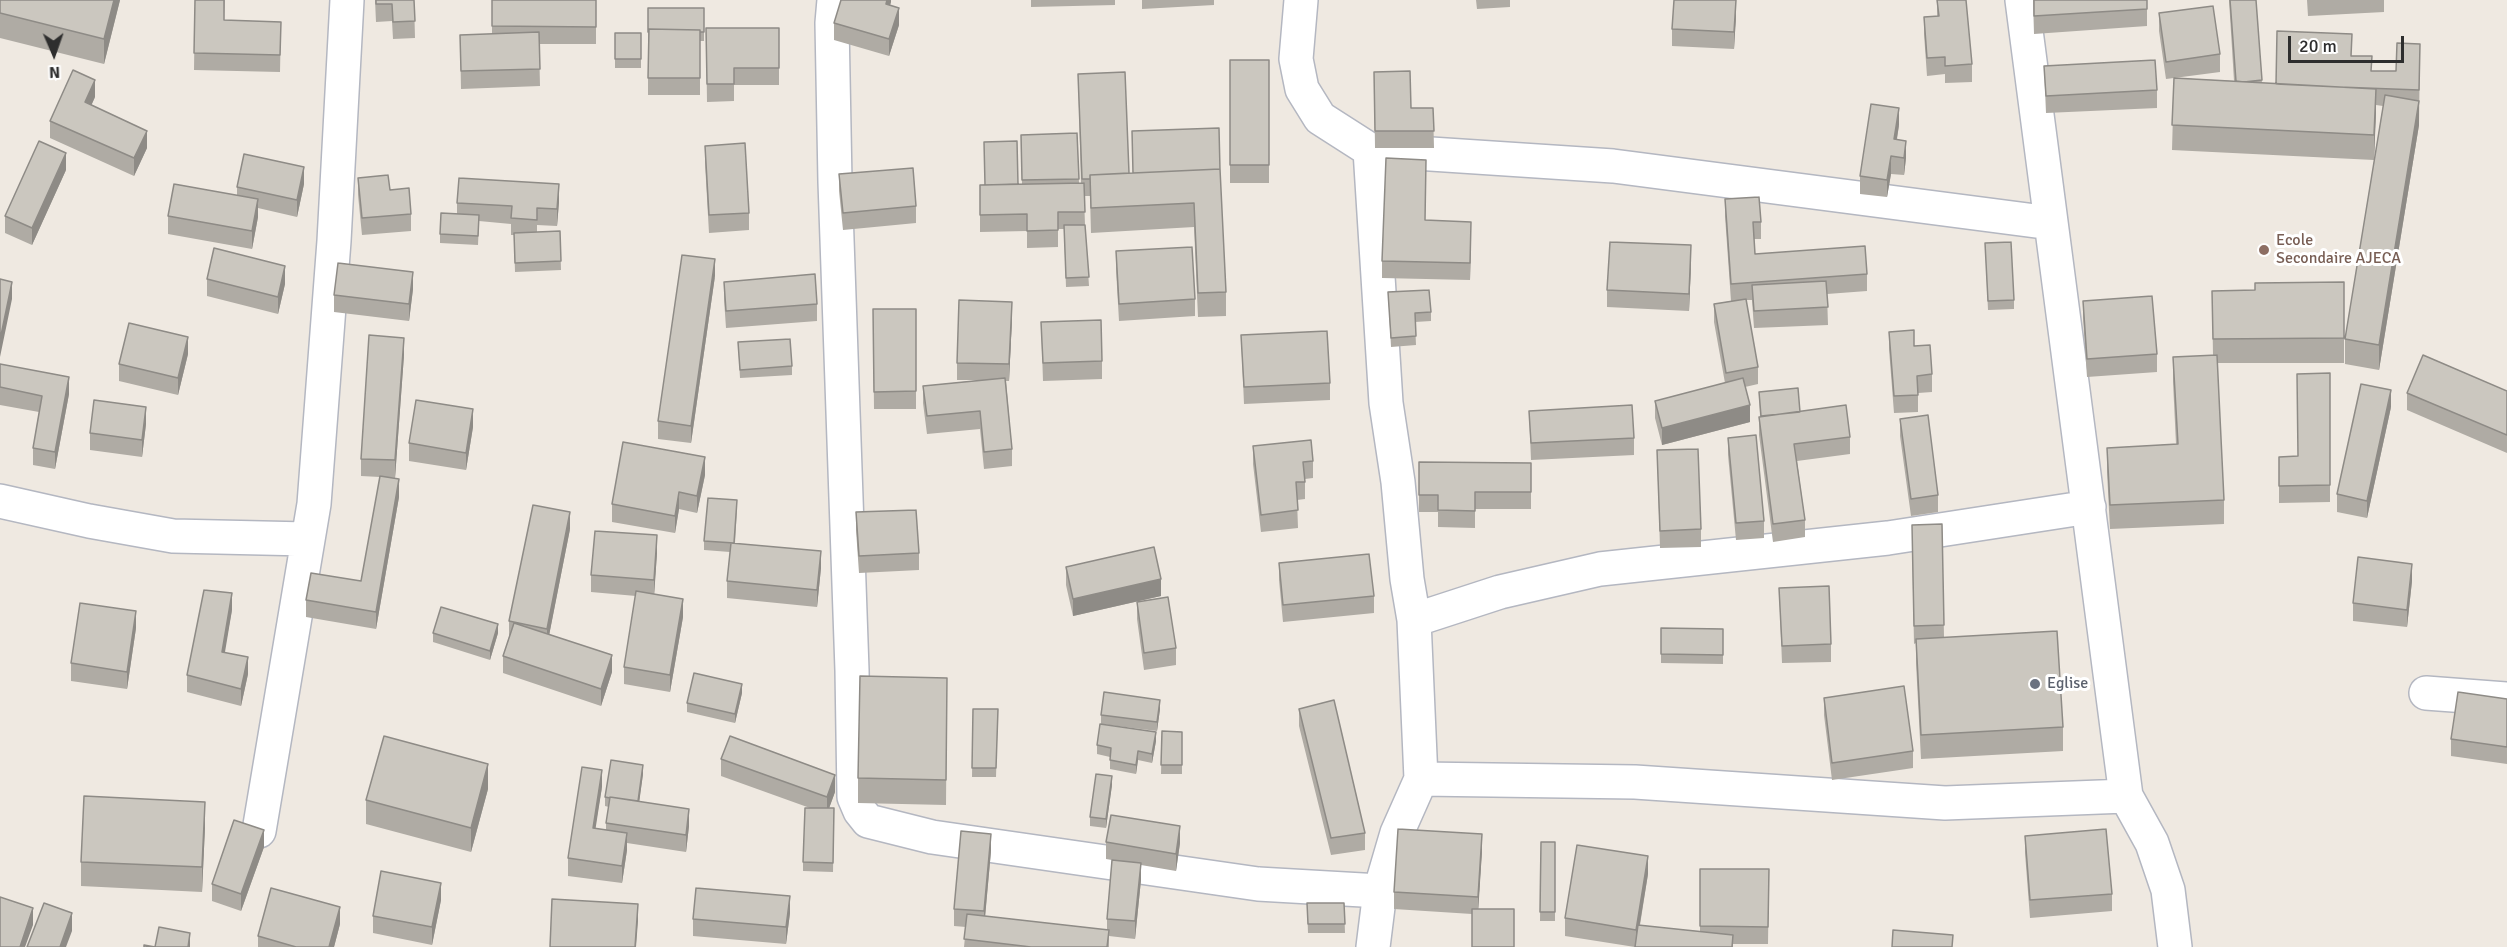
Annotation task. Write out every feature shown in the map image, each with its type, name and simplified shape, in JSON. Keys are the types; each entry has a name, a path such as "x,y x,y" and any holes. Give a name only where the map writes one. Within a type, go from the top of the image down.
{"street":[{"path":"259,831 306,539 314,504 332,264 347,0"},
{"path":"834,0 832,23 835,171 852,658 854,797 860,811 868,821 943,839 1258,884 1380,891"},
{"path":"1301,0 1296,59 1302,89 1320,118 1370,150 1613,166 2051,223"},
{"path":"2022,0 2126,796 2152,843 2168,890 2175,947"},
{"path":"1370,150 1386,403 1414,620 1421,779 1397,833 1380,891 1373,947"},
{"path":"0,501 89,521 173,536 306,539"},
{"path":"1414,620 1500,592 1600,569 1888,538 2089,507"},
{"path":"2426,693 2507,699"},
{"path":"1421,779 1635,782 1945,803 2126,796"}],"building":[{"path":"0,0 114,0 104,39 0,13"},
{"path":"195,0 224,0 224,20 281,22 280,55 194,53"},
{"path":"376,0 414,0 415,21 393,22 392,4 376,4"},
{"path":"492,0 596,0 596,27 492,26"},
{"path":"841,0 887,0 886,4 899,8 889,39 834,23"},
{"path":"1674,0 1736,0 1734,32 1672,29"},
{"path":"1937,0 1966,0 1972,64 1945,66 1945,57 1927,58 1924,17 1939,16"},
{"path":"2034,0 2147,0 2147,9 2034,16"},
{"path":"2230,0 2256,0 2262,80 2236,81"},
{"path":"2213,6 2220,54 2166,62 2159,13"},
{"path":"648,8 704,8 704,32 649,29 648,32"},
{"path":"706,28 779,28 779,68 734,68 734,84 707,84"},
{"path":"649,29 700,30 700,78 648,78"},
{"path":"2277,31 2352,34 2351,56 2372,56 2371,71 2396,71 2397,43 2420,44 2419,90 2276,84"},
{"path":"539,32 540,69 461,71 460,35"},
{"path":"615,33 641,33 641,59 615,59"},
{"path":"1230,60 1269,60 1269,165 1230,165"},
{"path":"2155,60 2157,90 2046,96 2044,66"},
{"path":"73,70 95,80 85,102 147,131 134,158 50,121"},
{"path":"1410,71 1411,108 1433,108 1434,131 1375,131 1374,72"},
{"path":"1125,72 1129,173 1090,175 1090,179 1082,179 1078,74"},
{"path":"2174,78 2376,89 2374,135 2172,125"},
{"path":"2385,95 2419,101 2379,345 2345,339"},
{"path":"1871,104 1899,108 1894,139 1906,141 1904,158 1891,156 1887,180 1860,176"},
{"path":"1219,128 1220,169 1133,173 1132,131"},
{"path":"1077,133 1079,179 1022,180 1021,135"},
{"path":"39,141 66,153 32,228 5,216"},
{"path":"1017,141 1018,184 985,185 984,142"},
{"path":"745,143 749,213 709,215 705,146"},
{"path":"244,154 304,167 297,200 237,187"},
{"path":"1386,158 1426,160 1425,220 1471,222 1470,263 1382,261"},
{"path":"913,168 916,206 843,213 839,174"},
{"path":"1220,169 1226,292 1198,293 1194,203 1091,208 1090,175"},
{"path":"388,175 390,190 409,188 411,214 362,218 358,178"},
{"path":"459,178 559,184 557,209 537,208 537,220 511,218 512,206 457,203"},
{"path":"1084,183 1085,212 1058,212 1058,230 1027,231 1027,214 980,215 980,185"},
{"path":"174,184 258,199 252,231 168,216"},
{"path":"1759,197 1761,222 1753,222 1755,254 1865,246 1867,274 1731,284 1725,199"},
{"path":"441,213 479,215 478,236 440,234"},
{"path":"1064,225 1085,225 1089,277 1066,278"},
{"path":"560,231 561,261 515,263 514,233"},
{"path":"1610,242 1691,245 1689,294 1607,290"},
{"path":"2011,242 2014,300 1988,301 1985,243"},
{"path":"1192,247 1195,299 1119,304 1116,251"},
{"path":"214,248 285,266 278,297 207,279"},
{"path":"682,255 715,259 691,426 658,421"},
{"path":"338,263 413,272 409,304 334,295"},
{"path":"815,274 817,304 726,311 724,282"},
{"path":"0,279 12,282 0,340"},
{"path":"1826,281 1828,307 1754,311 1752,285"},
{"path":"2344,282 2344,338 2213,339 2212,291 2255,290 2255,283"},
{"path":"1429,290 1431,312 1415,313 1416,336 1391,338 1388,292"},
{"path":"2152,296 2157,354 2087,359 2083,301"},
{"path":"1746,299 1758,367 1726,373 1714,304"},
{"path":"959,300 1012,302 1009,364 957,363"},
{"path":"873,309 916,309 916,391 874,392"},
{"path":"1101,320 1102,361 1043,363 1041,322"},
{"path":"129,323 188,337 178,378 119,364"},
{"path":"1914,330 1914,346 1930,345 1932,374 1917,376 1918,395 1894,396 1889,332"},
{"path":"1327,331 1330,383 1244,387 1241,335"},
{"path":"369,335 404,338 395,460 361,459"},
{"path":"790,339 792,366 740,370 738,342"},
{"path":"2217,355 2224,500 2110,505 2107,448 2178,444 2173,357"},
{"path":"2423,355 2507,391 2507,435 2407,393"},
{"path":"0,364 69,377 55,452 33,448 42,396 0,387"},
{"path":"2330,373 2330,485 2279,486 2279,457 2298,456 2297,374"},
{"path":"1005,378 1012,449 984,452 980,411 927,416 923,386"},
{"path":"1743,378 1750,405 1662,428 1655,401"},
{"path":"2361,384 2391,390 2367,501 2337,494"},
{"path":"1798,388 1800,412 1761,416 1759,392"},
{"path":"94,400 146,407 142,440 90,433"},
{"path":"416,400 473,409 466,453 409,443"},
{"path":"1632,405 1634,438 1531,443 1529,411"},
{"path":"1846,405 1850,437 1794,444 1805,520 1773,524 1759,417"},
{"path":"1928,415 1938,495 1911,499 1900,419"},
{"path":"1756,435 1764,521 1736,523 1728,438"},
{"path":"1311,440 1313,461 1303,462 1305,482 1296,482 1298,510 1261,515 1253,446"},
{"path":"623,442 705,457 697,496 679,492 675,516 612,504"},
{"path":"1698,449 1701,529 1660,531 1657,450"},
{"path":"1419,462 1531,463 1531,492 1475,492 1475,511 1438,510 1438,495 1419,495"},
{"path":"380,476 399,479 376,612 306,600 311,573 361,581"},
{"path":"708,498 737,500 734,543 704,541"},
{"path":"533,505 570,512 547,629 509,621"},
{"path":"916,510 919,553 859,556 856,512"},
{"path":"1942,524 1944,625 1914,626 1912,525"},
{"path":"595,531 657,535 654,580 591,575"},
{"path":"731,543 821,551 817,590 727,581"},
{"path":"1154,547 1161,579 1073,599 1066,567"},
{"path":"1369,554 1374,596 1283,605 1279,563"},
{"path":"2358,557 2412,564 2407,610 2353,603"},
{"path":"1829,586 1831,644 1782,646 1779,588"},
{"path":"204,590 232,593 222,652 248,657 241,689 187,675"},
{"path":"636,591 683,599 670,675 624,667"},
{"path":"1168,597 1176,648 1144,653 1137,602"},
{"path":"80,603 136,611 127,672 71,663"},
{"path":"441,607 498,624 490,651 433,633"},
{"path":"514,623 612,655 601,689 503,656"},
{"path":"1661,628 1723,629 1723,655 1661,654"},
{"path":"2057,631 2063,727 1921,735 1916,639"},
{"path":"694,673 742,684 735,714 687,703"},
{"path":"860,676 947,678 946,780 858,778"},
{"path":"1904,686 1913,751 1832,763 1824,698"},
{"path":"1104,692 1160,700 1157,722 1101,715"},
{"path":"2458,692 2507,699 2507,747 2451,739"},
{"path":"1334,700 1365,833 1331,838 1299,709"},
{"path":"973,709 998,709 996,768 972,768"},
{"path":"1100,724 1156,732 1152,754 1138,751 1136,765 1110,760 1111,748 1097,745"},
{"path":"1162,731 1182,732 1182,765 1161,765"},
{"path":"384,736 488,764 471,828 366,800"},
{"path":"730,736 835,775 827,797 721,759"},
{"path":"611,760 643,765 638,801 605,797"},
{"path":"582,767 602,770 593,828 627,833 622,866 568,858"},
{"path":"1096,774 1112,776 1106,819 1090,817"},
{"path":"84,796 205,802 202,867 81,862"},
{"path":"610,797 689,809 686,835 606,823"},
{"path":"805,808 834,808 833,863 803,862"},
{"path":"1111,815 1180,826 1176,854 1106,842"},
{"path":"234,820 264,830 241,894 212,884"},
{"path":"1398,829 1482,834 1478,897 1394,892"},
{"path":"2106,829 2112,894 2030,900 2025,836"},
{"path":"961,831 991,834 984,911 954,909"},
{"path":"1541,842 1555,842 1555,912 1540,912"},
{"path":"1577,845 1648,856 1636,930 1565,918"},
{"path":"1112,860 1141,863 1135,921 1107,919"},
{"path":"1700,869 1769,869 1768,927 1700,926"},
{"path":"381,871 441,883 432,927 373,916"},
{"path":"271,888 340,907 329,947 296,947 258,936"},
{"path":"696,888 790,896 786,927 693,919"},
{"path":"0,897 33,908 20,947 0,947"},
{"path":"552,899 638,904 635,947 550,947"},
{"path":"44,903 72,913 60,947 27,947"},
{"path":"1307,903 1344,903 1345,924 1308,924"},
{"path":"1472,909 1514,909 1514,947 1472,947"},
{"path":"967,914 1109,930 1107,947 1031,947 964,939"},
{"path":"1638,925 1733,935 1732,947 1635,947"},
{"path":"159,927 190,933 188,947 155,947"},
{"path":"1893,930 1953,935 1952,947 1892,947"}],"place":[{"name":"Ecole Secondaire AJECA","path":"2264,250"},
{"name":"Eglise","path":"2035,684"}]}
